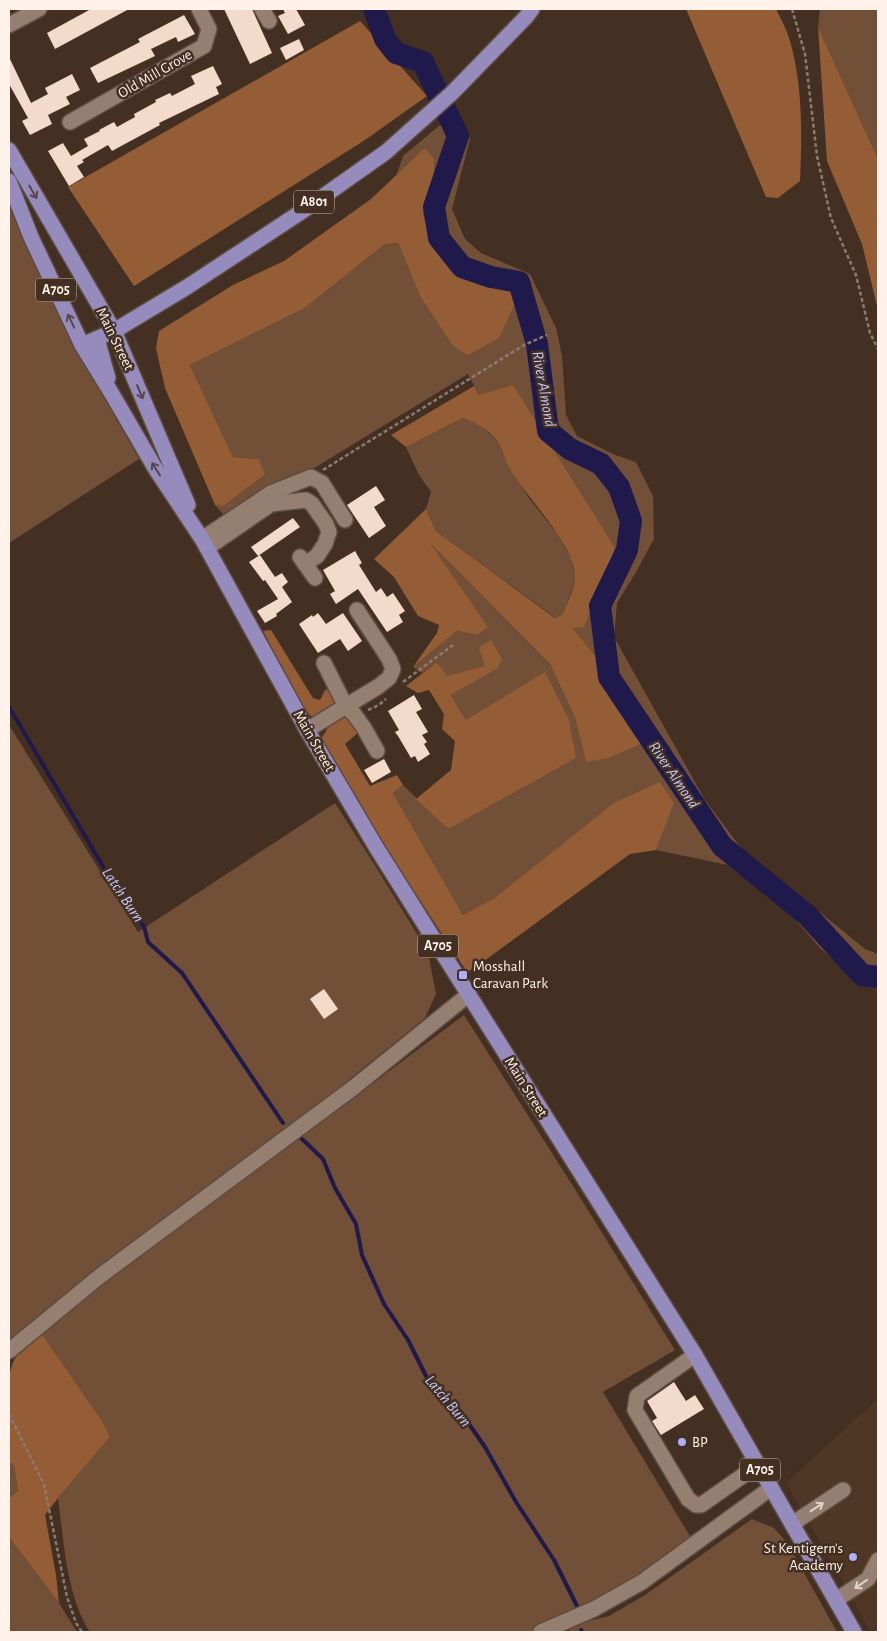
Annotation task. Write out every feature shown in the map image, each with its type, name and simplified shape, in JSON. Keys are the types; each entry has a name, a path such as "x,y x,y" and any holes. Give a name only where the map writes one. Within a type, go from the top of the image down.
{"main road":[{"name":"A801","path":"82,345 114,331 187,287 301,212 386,152 452,93 532,9"},
{"name":"Main Street","path":"9,150 114,331 205,544"},
{"name":"Main Street","path":"9,181 31,238 82,345 155,468 205,544 307,730 376,847 695,1356 854,1632"},
{"name":"Main Street","path":"97,339 112,394"}],"street":[{"path":"9,25 39,9"},
{"name":"Old Mill Grove","path":"70,122 204,46 210,29 198,9"},
{"path":"205,544 271,493 312,477 322,483 345,520"},
{"path":"205,544 271,504 306,500 312,504 326,524 329,532 325,544 317,556 303,560 315,578"},
{"path":"307,730 350,711 389,678 393,668 389,659 358,610"},
{"path":"324,663 350,711 377,751"},
{"path":"9,1351 100,1276 353,1088 468,995"},
{"path":"695,1356 637,1396 635,1410 688,1499 696,1505 701,1506 758,1465"},
{"path":"540,1632 594,1609 642,1582 771,1488"},
{"path":"792,1524 843,1490"},
{"path":"836,1600 868,1579 878,1560"}],"path":[{"path":"792,9 805,54 817,156 831,218 856,275 870,333 878,349"},
{"path":"312,477 524,345 547,335"},
{"path":"402,682 453,644"},
{"path":"350,711 364,712 379,706 391,694"},
{"path":"9,1414 44,1484 66,1597 76,1623 82,1632"}],"shaded area":[{"path":"686,9 776,9 782,21 790,41 797,75 801,111 801,146 800,181 778,198 766,197"},
{"path":"820,9 878,9 878,159 818,27"},
{"path":"360,21 427,96 365,140 134,286 68,187"},
{"path":"818,27 878,159 878,310 862,244 827,161"},
{"path":"457,111 470,139 452,209 465,239 481,253 530,274 556,328 562,356 566,415 577,436 615,455 636,462 653,496 654,539 617,603 614,637 705,800 741,848 865,949 878,954 878,989 859,982 819,947 779,900 728,865 656,850 673,803 463,915 393,793 403,785 448,829 466,720 451,695 497,669 485,666 447,677 437,662 422,673 413,667 457,631 477,635 427,540 550,664 575,718 586,762 599,660 571,628 615,548 479,395 468,374 316,467 262,493 226,517 215,505 223,506 259,459 233,457 190,365 305,308 385,244 398,243 420,296 512,287 458,272 430,240 423,213 434,179 425,149 396,176 403,156"},
{"path":"425,148 434,159 434,179 423,213 430,240 458,272 512,286 517,299 499,338 468,355 453,346 420,296 398,243 385,244 305,308 190,365 233,457 259,459 265,474 223,506 215,505 165,388 156,348 159,331 233,285 284,261 371,199"},
{"path":"9,200 54,303 90,373 139,459 9,543"},
{"path":"513,385 615,548 584,627 572,628 599,660 645,742 609,758 586,762 575,718 550,664 430,543 488,627 477,635 457,631 413,667 437,633 439,625 418,616 394,577 374,559 426,509 436,531 555,618 563,614 575,581 573,564 559,536 508,466 499,444 493,437 482,427 463,418 406,447 391,435 474,386 479,395"},
{"path":"463,418 479,424 498,442 510,468 529,498 559,536 571,559 576,579 563,614 556,618 436,531 426,509 431,492 419,475 406,447"},
{"path":"271,630 313,698 320,700 325,690 332,688 334,706 329,713 311,716 303,707 263,631"},
{"path":"491,640 502,659 497,669 451,695 466,720 545,672 569,720 576,758 448,829 416,799 451,770 455,741 442,729 444,714 429,690 418,693 406,686 437,662 447,676 485,666 479,648"},
{"path":"348,715 360,731 345,744 370,786 397,775 403,785 393,793 463,915 496,897 614,803 660,782 674,803 656,850 630,854 467,972 364,815 321,739 329,726"},
{"path":"9,725 138,932 335,803 428,952 436,994 425,1018 320,1103 9,1344"},
{"path":"464,1015 675,1350 603,1392 691,1538 628,1582 585,1606 531,1632 90,1632 82,1617 71,1585 64,1550 58,1498 110,1437 103,1422 41,1333 127,1262 316,1126"},
{"path":"41,1333 103,1422 110,1437 45,1515 59,1603 9,1537 9,1498 18,1491 14,1466 9,1462 9,1378 13,1363 19,1352"},
{"name":"St Kentigern's Academy","path":"878,1399 878,1632 871,1632 786,1483"},
{"path":"9,1462 14,1466 18,1491 9,1498"},
{"path":"752,1519 774,1528 788,1544 837,1632 570,1632 567,1626 609,1616 645,1595"},
{"path":"9,1537 59,1603 77,1632 9,1632"}],"building":[{"path":"91,9 129,9 55,49 47,33"},
{"path":"224,9 252,9 272,53 250,64"},
{"path":"283,9 296,9 305,25 288,34 278,16 285,13"},
{"path":"184,15 195,34 178,42 176,37 151,49 155,56 98,83 90,68 140,42 138,39"},
{"path":"299,39 304,50 286,60 280,48"},
{"path":"9,57 31,103 48,94 45,88 72,74 80,90 66,97 70,104 48,115 52,124 30,135 22,121 28,118 9,84"},
{"path":"213,66 222,84 216,87 219,94 159,123 160,125 112,151 108,145 82,160 84,162 77,166 84,177 69,186 48,151 63,143 71,156 88,146 84,139 114,122 117,127 135,117 134,114 156,102 155,100 170,93 172,96 195,84 191,76"},
{"path":"376,486 385,500 374,507 386,526 369,538 347,505"},
{"path":"293,518 300,527 258,556 251,547"},
{"path":"355,551 362,563 359,565 376,592 381,588 387,597 393,593 405,611 399,615 403,622 387,632 358,589 336,604 330,594 335,591 323,570"},
{"path":"260,555 275,577 282,573 288,582 282,587 292,602 276,614 277,616 265,623 257,611 278,599 249,562"},
{"path":"318,613 326,624 343,613 362,641 348,651 340,639 318,653 299,624"},
{"path":"414,695 422,709 416,712 428,732 422,735 427,742 424,744 430,754 418,762 415,756 411,758 395,732 399,730 388,711"},
{"path":"384,759 391,772 372,783 364,770"},
{"path":"324,989 338,1009 324,1019 310,999"},
{"path":"674,1382 686,1401 695,1395 704,1409 661,1435 652,1421 657,1418 647,1401"}],"waterway":[{"name":"River Almond","path":"374,9 385,39 396,53 423,62 458,136 434,207 439,238 462,267 491,277 519,282 537,344 548,431 570,449 601,464 619,487 631,521 627,550 600,606 609,677 722,846 807,915 862,975 878,977"},
{"name":"Latch Burn","path":"9,707 124,902 144,926 148,942 182,973 283,1123"},
{"name":"Latch Burn","path":"301,1138 323,1159 335,1188 356,1224 362,1255 384,1304 408,1340 426,1376 449,1404 460,1411 485,1447 516,1502 554,1560 578,1608"}],"place":[{"name":"Mosshall Caravan Park","path":"463,975"},
{"name":"BP","path":"682,1442"},
{"name":"St Kentigern's Academy","path":"853,1557"}]}
